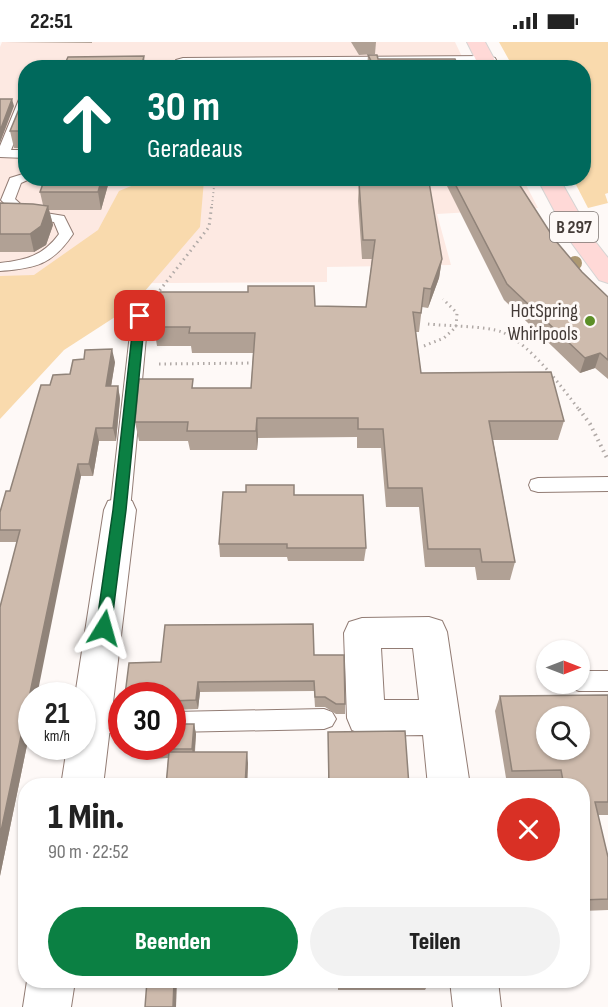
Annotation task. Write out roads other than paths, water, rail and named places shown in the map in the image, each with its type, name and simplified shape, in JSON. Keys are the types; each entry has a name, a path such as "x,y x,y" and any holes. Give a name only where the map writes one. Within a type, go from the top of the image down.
{"main road":[{"path":"476,42 486,60"},
{"name":"B 297","path":"552,186 583,242 608,275"}],"street":[{"path":"184,59 235,60"},
{"path":"84,778 106,723 120,510"},
{"path":"440,717 447,778"},
{"path":"47,1007 50,988"},
{"path":"475,988 477,1007"}],"lane":[{"path":"18,117 3,154 18,154"},
{"path":"0,267 33,264 54,252 66,234 59,219 23,214 8,200 15,181 18,180"},
{"path":"120,510 140,316"},
{"path":"538,485 608,484"},
{"path":"590,681 608,681"},
{"path":"186,722 324,719"}],"place":[{"name":"HotSpring Whirlpools","path":"590,321"}]}
